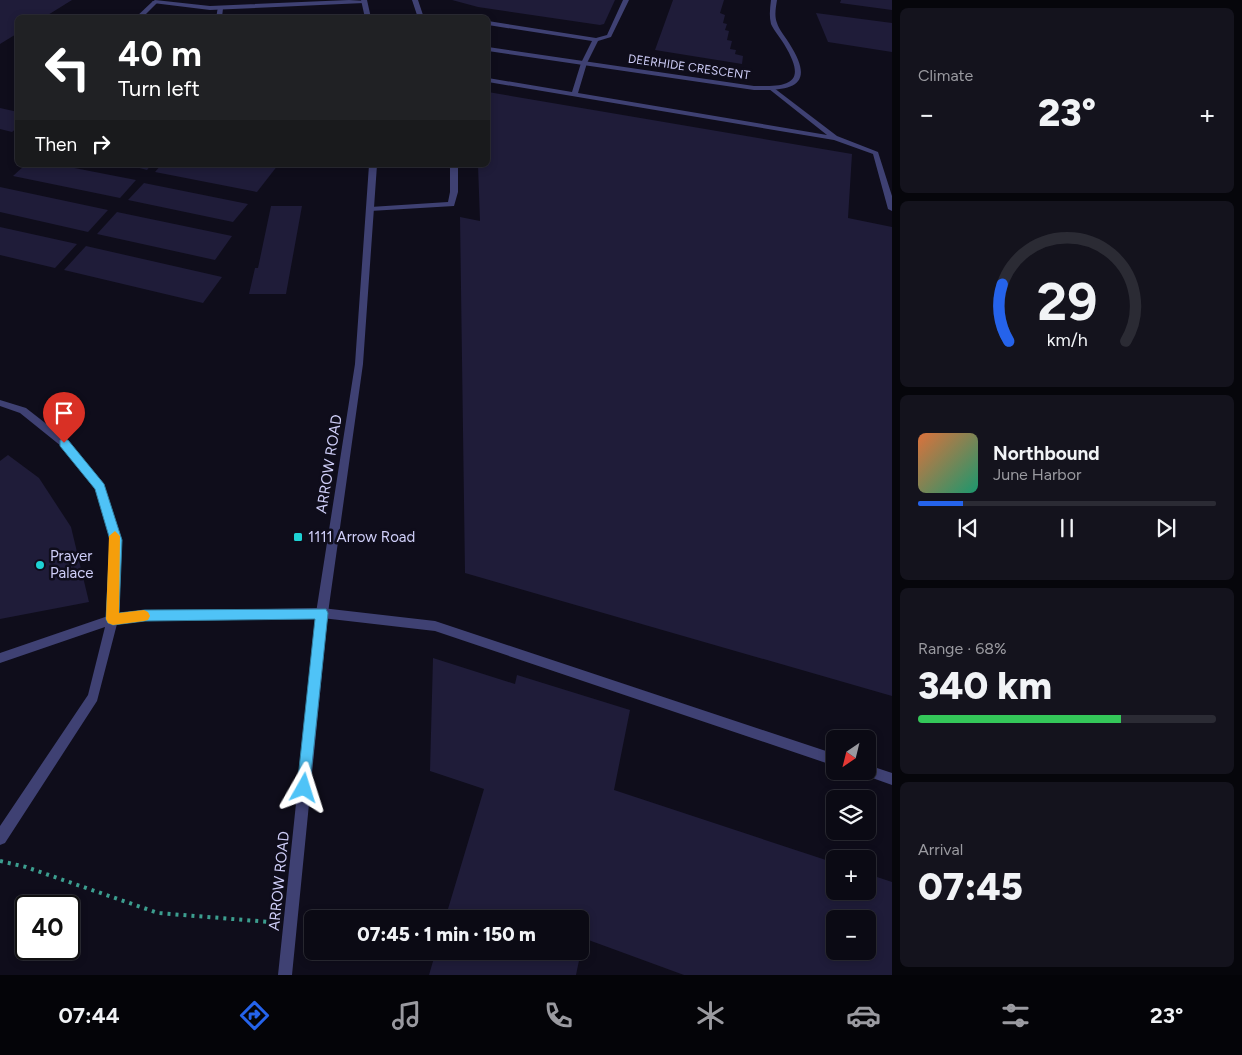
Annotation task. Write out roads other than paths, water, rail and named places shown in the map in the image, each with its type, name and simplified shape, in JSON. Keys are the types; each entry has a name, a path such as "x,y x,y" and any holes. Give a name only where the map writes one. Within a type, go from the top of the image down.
{"street":[{"path":"141,15 155,2 220,8 364,0 367,15"},
{"path":"415,0 420,15"},
{"path":"490,23 596,40 609,36 626,0"},
{"name":"DEERHIDE CRESCENT","path":"490,49 772,89 786,89 795,84 799,78 797,62 774,23 774,0"},
{"path":"219,15 220,8"},
{"path":"575,94 584,63 596,40"},
{"path":"490,80 835,138 876,153 892,210"},
{"path":"772,89 835,138"},
{"name":"ARROW ROAD","path":"285,975 322,613 359,364 373,167"},
{"path":"370,209 452,204 454,167"},
{"path":"0,403 23,410 64,443 100,487 116,540 113,619 92,697 1,833"},
{"path":"0,658 113,619 145,616 322,613 435,626 826,757"},
{"path":"876,774 892,779"}],"place":[{"name":"1111 Arrow Road","path":"298,537"},
{"name":"Prayer Palace","path":"40,565"}]}
